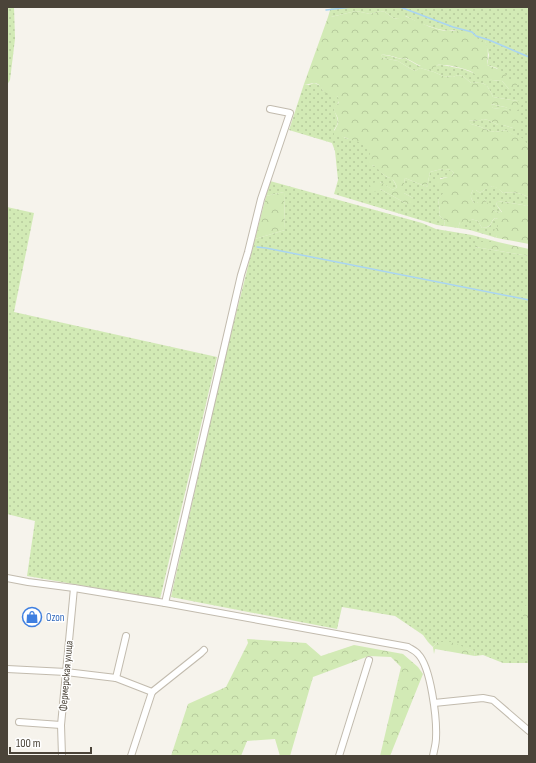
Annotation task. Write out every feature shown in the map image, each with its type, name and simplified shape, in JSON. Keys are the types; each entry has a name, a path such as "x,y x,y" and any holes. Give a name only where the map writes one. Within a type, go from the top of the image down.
{"street":[{"path":"165,603 241,275 261,199 290,113 270,109"},
{"path":"7,578 165,603 408,647 418,652 427,671 434,703 436,737 433,756"},
{"name":"Фермерская улица","path":"62,756 61,725 74,588"},
{"path":"116,678 126,636"},
{"path":"131,756 152,692 202,654 204,650"},
{"path":"338,756 369,660"},
{"path":"7,669 66,672 116,678 152,692"},
{"path":"434,703 483,698 493,700 529,731"},
{"path":"19,722 61,725"}],"green space":[{"path":"7,7 14,7 15,39 10,80 7,85"},
{"path":"331,7 529,7 529,147 521,138 506,130 495,132 490,131 471,124 468,120 479,121 483,119 498,125 513,128 508,110 493,108 490,104 515,110 518,101 493,97 485,84 471,83 463,76 443,76 420,68 415,71 398,61 383,58 381,55 405,58 419,66 442,65 463,69 492,80 502,81 509,89 508,83 497,68 487,65 489,55 485,41 480,41 467,33 438,29 419,23 406,16 398,19 393,18 385,12 380,11 370,14 356,11 328,17"},
{"path":"356,11 370,14 380,11 398,19 401,15 440,30 461,31 468,33 485,41 488,50 487,65 504,72 508,82 511,79 516,80 517,85 515,89 509,89 502,81 489,80 459,68 437,65 434,69 430,69 406,58 381,55 383,58 398,61 415,71 420,68 443,76 463,76 471,83 485,84 493,97 518,101 522,104 520,109 515,111 491,104 493,108 515,112 520,117 519,127 513,128 498,125 483,119 479,121 469,120 471,124 490,131 495,132 506,130 524,139 529,147 529,197 510,192 503,193 494,187 489,187 480,193 473,190 471,196 474,203 484,199 495,211 500,213 502,212 496,204 498,201 529,206 529,244 497,238 494,230 498,227 498,219 495,218 488,227 482,228 478,221 471,219 467,225 460,222 458,228 444,226 445,221 439,215 440,210 438,200 444,192 443,188 439,186 436,181 454,173 449,170 443,169 430,172 427,187 405,178 404,193 413,198 412,203 407,204 380,189 375,192 371,190 370,185 376,182 382,183 393,190 397,187 393,180 384,175 375,166 367,164 371,150 369,147 360,142 334,135 334,131 338,123 334,110 335,106 339,103 337,96 330,96 325,93 317,83 304,84 328,17"},
{"path":"314,83 321,86 323,91 334,94 339,99 335,107 338,121 334,130 345,138 362,142 369,146 372,150 372,165 377,167 387,177 392,178 397,187 393,190 380,182 380,189 407,204 413,198 404,193 405,178 427,187 430,172 446,169 454,173 450,177 440,178 445,192 438,200 440,210 439,215 445,221 444,226 334,194 338,180 335,151 332,143 289,130 304,84 309,85"},
{"path":"270,181 422,223 436,229 472,235 498,242 475,242 475,247 529,256 529,663 503,663 483,655 475,656 474,651 465,648 438,642 433,647 423,635 395,616 342,607 337,629 171,597 223,365 255,239 285,230 284,192 266,196"},
{"path":"493,186 498,188 503,193 510,192 529,197 529,206 498,201 496,204 502,213 499,213 494,210 484,199 474,203 471,196 473,190 480,193 488,187"},
{"path":"284,192 285,230 255,239 266,196"},
{"path":"7,207 34,213 14,312 217,357 160,599 27,576 35,521 7,514"},
{"path":"495,218 498,219 497,238 458,228 460,222 471,219 478,221 482,228 490,226"},
{"path":"475,242 498,242 529,249 529,256 475,247"},
{"path":"529,604 529,636 521,608"},
{"path":"247,639 306,643 321,656 354,645 403,654 418,667 423,674 390,756 380,756 401,667 391,657 369,656 313,677 290,756 280,756 275,739 247,741 241,756 171,756 188,704 226,687 248,643"},
{"path":"438,642 451,642 474,651 475,656 435,649 434,654 433,647"}],"waterway":[{"path":"326,10 351,7"},
{"path":"400,7 453,27 472,32 476,36 529,57"},
{"path":"257,247 529,300"}],"place":[{"name":"Ozon","path":"32,617"}]}
